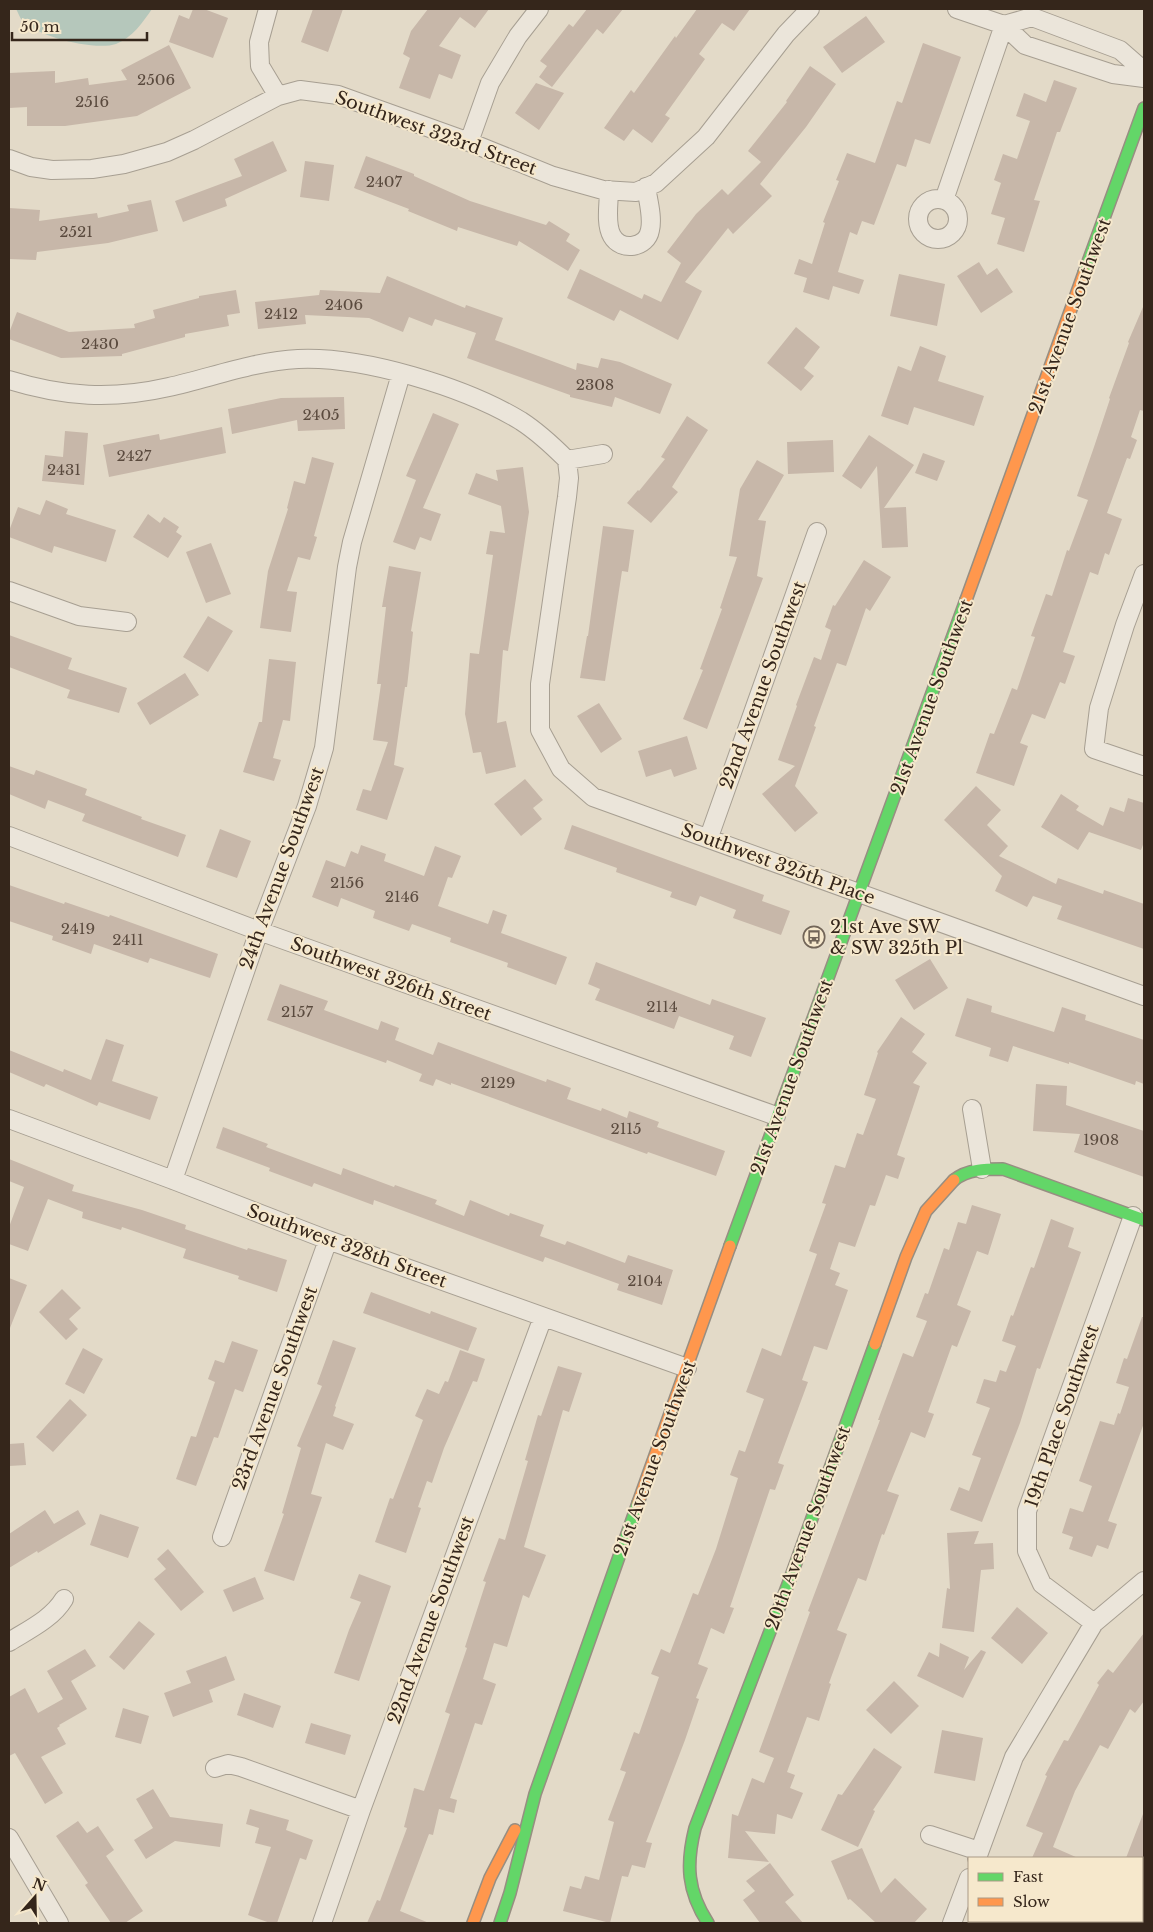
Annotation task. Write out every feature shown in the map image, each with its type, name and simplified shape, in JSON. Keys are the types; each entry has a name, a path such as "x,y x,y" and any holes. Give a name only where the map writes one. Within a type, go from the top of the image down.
{"main road":[{"name":"21st Avenue Southwest","path":"500,1923 510,1893 534,1794 688,1368 776,1116 860,894 1144,108"},
{"path":"982,1169 1003,1169 1138,1218"},
{"name":"20th Avenue Southwest","path":"700,1921 690,1880 689,1854 695,1828 790,1579 906,1257 926,1211 949,1184 962,1174 982,1169"},
{"name":"21st Avenue Southwest","path":"473,1923 490,1878 534,1794"}],"street":[{"path":"268,9 259,42 260,66 278,96"},
{"path":"468,142 490,83 518,36 538,9"},
{"path":"609,190 609,229 612,236 616,242 630,246 643,242 650,230 641,190 656,183 706,137 786,34 810,9"},
{"path":"957,9 1004,25 1025,45 1113,74 1144,78"},
{"path":"1004,25 1032,17 1120,50 1144,71"},
{"path":"944,200 1004,25"},
{"name":"Southwest 323rd Street","path":"9,159 31,167 52,170 92,169 124,164 167,152 278,96 300,90 338,95 468,142 553,176 603,190 641,190"},
{"path":"9,380 27,386 75,395 115,395 168,387 246,368 298,359 356,362 446,388 486,403 521,422 549,442 566,460 603,454"},
{"name":"24th Avenue Southwest","path":"173,1180 259,931 307,806 324,748 347,567 352,542 401,374"},
{"name":"Southwest 325th Place","path":"566,460 569,478 567,498 540,684 540,730 562,769 593,797 709,837 860,894 1144,996"},
{"name":"22nd Avenue Southwest","path":"709,837 817,532"},
{"path":"1144,574 1099,708 1094,749 1144,766"},
{"path":"9,591 79,616 127,622"},
{"name":"Southwest 326th Street","path":"9,836 259,931 776,1116"},
{"path":"972,1109 982,1169"},
{"name":"Southwest 328th Street","path":"9,1119 328,1240 688,1368"},
{"name":"19th Place Southwest","path":"1094,1624 1042,1584 1027,1551 1027,1511 1138,1218"},
{"name":"23rd Avenue Southwest","path":"222,1536 328,1240"},
{"name":"22nd Avenue Southwest","path":"322,1923 361,1810 543,1317"},
{"path":"930,1835 978,1854 1014,1757 1094,1624 1144,1581"},
{"path":"9,1642 47,1618 58,1609 64,1599"},
{"path":"215,1768 228,1764 241,1767 361,1810"},
{"path":"9,1838 60,1923"},
{"path":"952,1923 968,1881"}],"shaded area":[{"path":"16,9 152,9 127,38 116,44 94,46 66,41 39,31 21,19"}],"building":[{"path":"193,9 204,9 228,18 213,58 169,42 179,15 189,19"},
{"path":"313,9 343,9 328,52 301,42"},
{"path":"428,9 489,9 475,28 460,17 439,46 461,55 452,79 439,74 430,99 399,88 410,58 403,54 411,31"},
{"path":"587,9 623,9 603,34 597,29 552,87 539,77 547,66 540,61 569,24 573,27"},
{"path":"697,9 750,9 734,31 722,23 699,54 705,59 665,115 670,118 652,143 633,129 624,141 604,128 631,90 634,93"},
{"path":"866,16 885,42 842,73 823,47"},
{"path":"923,43 961,57 930,144 915,139 906,167 897,164 874,225 862,221 857,235 850,232 838,272 864,280 859,294 833,286 829,300 803,292 807,278 794,274 799,259 812,264 825,223 823,222 839,181 836,180 847,153 875,163 897,101 902,103"},
{"path":"169,45 191,88 137,116 65,126 27,126 27,107 9,108 9,73 55,71 55,83 88,78 89,85 127,80 121,70"},
{"path":"810,66 836,84 806,127 760,184 772,196 733,234 728,228 685,282 702,291 678,340 620,310 614,321 567,298 580,269 642,299 644,294 661,302 681,263 667,252 696,214 722,189 728,195 761,162 748,151 787,102"},
{"path":"1054,80 1077,88 1060,132 1057,132 1034,200 1040,201 1024,252 997,244 1005,218 991,214 1001,183 994,180 1003,154 1017,159 1030,121 1016,116 1024,93 1046,102"},
{"path":"536,83 564,93 539,130 515,113"},
{"path":"273,141 287,171 225,199 227,206 183,222 175,201 242,176 234,159"},
{"path":"366,156 414,174 414,176 470,201 546,225 549,221 570,234 566,241 580,250 568,271 519,241 517,246 458,227 457,231 408,211 409,209 354,188"},
{"path":"305,161 334,165 329,201 300,197"},
{"path":"151,200 158,231 108,243 37,252 36,260 9,259 9,208 40,210 39,221 97,213 98,218 129,211 127,205"},
{"path":"979,262 987,275 997,268 1013,292 981,313 957,276"},
{"path":"899,274 945,284 937,326 890,316"},
{"path":"387,276 465,308 466,305 503,318 495,340 576,370 577,363 598,368 601,358 620,362 672,384 660,414 615,397 612,407 570,397 570,395 467,358 476,333 435,319 432,326 409,317 403,332 369,318 305,315 306,324 258,329 255,302 319,295 320,290 380,293"},
{"path":"236,290 240,313 227,315 229,326 185,334 185,337 122,354 122,356 61,358 9,339 9,333 17,312 69,332 135,328 134,324 155,318 153,310 199,298 199,296"},
{"path":"1143,307 1144,411 1140,410 1131,437 1137,440 1130,459 1127,458 1107,513 1122,519 1109,555 1105,553 1098,575 1090,572 1063,652 1075,656 1065,684 1060,682 1045,719 1032,714 1020,743 1028,746 1014,786 976,773 990,733 994,734 1012,688 1017,690 1035,637 1031,636 1046,594 1052,596 1067,550 1069,551 1088,500 1077,496 1128,342"},
{"path":"796,327 820,347 804,368 814,376 801,391 767,363"},
{"path":"920,346 946,356 938,381 984,396 974,426 914,407 908,425 881,416 898,366 911,371"},
{"path":"344,397 345,429 298,431 297,420 232,434 228,409 281,398"},
{"path":"433,413 459,424 423,508 441,514 431,541 420,537 415,550 393,542 416,480 406,476"},
{"path":"687,416 708,430 672,487 678,492 651,523 627,503 665,459 661,457"},
{"path":"222,427 226,453 109,477 103,445 159,434 160,440"},
{"path":"65,431 88,433 84,485 42,481 45,455 63,457"},
{"path":"869,435 914,465 884,508 906,507 908,547 882,548 877,466 861,489 842,476"},
{"path":"833,440 834,472 788,474 787,442"},
{"path":"923,453 945,461 937,481 915,473"},
{"path":"312,457 334,463 314,536 317,537 310,560 298,557 287,591 297,592 291,632 260,628 268,571 288,509 294,481 305,484"},
{"path":"757,460 784,475 758,520 766,521 757,576 763,578 707,729 683,719 703,670 700,669 722,609 720,608 737,557 729,556 740,489"},
{"path":"523,467 529,512 508,651 503,650 497,723 506,721 516,767 486,774 481,752 473,753 465,714 470,653 479,654 493,555 486,554 490,531 505,533 501,506 468,494 476,473 498,481 496,470"},
{"path":"46,500 68,509 66,514 116,530 106,562 54,546 52,553 9,537 9,531 18,507 40,515"},
{"path":"148,514 160,523 164,517 179,527 176,532 182,536 168,558 133,537"},
{"path":"603,526 634,530 628,572 622,571 605,681 580,678 588,636"},
{"path":"211,543 231,594 206,603 186,552"},
{"path":"864,560 891,577 870,611 866,608 846,666 837,663 795,786 818,813 795,832 762,794 795,766 778,760 796,705 814,657 821,660 831,630 825,627 833,605 835,606"},
{"path":"389,566 421,572 411,631 413,632 407,687 405,687 394,765 404,768 387,820 356,810 363,789 371,791 388,742 373,740 381,684 377,684 386,607 382,607"},
{"path":"208,616 233,631 208,672 183,657"},
{"path":"9,635 72,658 68,669 127,688 119,713 67,698 70,690 9,667"},
{"path":"269,659 296,662 290,721 283,720 273,758 281,760 274,781 243,772 259,722 262,722"},
{"path":"185,673 199,695 150,725 137,703"},
{"path":"599,703 622,739 601,753 577,716"},
{"path":"687,736 697,769 674,777 671,769 646,777 638,751"},
{"path":"9,766 34,775 36,770 87,789 85,795 142,817 141,819 186,835 178,857 82,821 85,814 48,800 45,809 9,794"},
{"path":"525,779 543,800 533,808 542,819 521,836 494,804"},
{"path":"976,786 1001,810 987,825 1008,846 999,856 1056,884 1058,878 1103,894 1104,890 1144,904 1144,949 1057,919 1062,906 1033,896 1027,907 995,891 1002,876 944,820"},
{"path":"1061,794 1079,806 1076,810 1103,826 1110,807 1124,812 1128,798 1144,803 1144,842 1141,850 1089,832 1078,850 1041,827"},
{"path":"572,825 764,895 762,901 790,911 781,935 733,918 736,910 700,896 696,906 670,897 672,892 616,872 617,868 564,849"},
{"path":"220,829 251,841 237,878 206,867"},
{"path":"361,845 386,854 384,861 424,876 435,846 461,856 452,878 448,877 438,906 488,924 493,910 507,915 501,933 567,957 556,985 507,967 508,963 450,942 451,938 412,924 409,931 373,918 375,911 341,898 338,907 312,897 326,860 345,867 351,851 358,854"},
{"path":"9,885 64,904 65,902 109,917 110,915 218,954 210,978 150,958 148,963 94,944 91,954 52,940 53,936 9,921"},
{"path":"930,959 948,988 914,1010 895,980"},
{"path":"596,962 710,1005 712,999 766,1018 751,1057 729,1049 734,1036 679,1016 674,1029 595,1000 600,989 588,984"},
{"path":"280,984 328,1001 324,1010 378,1030 381,1021 399,1028 395,1040 433,1055 438,1042 546,1082 547,1079 571,1088 567,1099 601,1111 602,1108 627,1118 629,1111 659,1122 657,1127 725,1151 716,1176 648,1152 647,1154 451,1083 451,1085 436,1079 433,1086 419,1081 422,1074 387,1060 386,1063 267,1020"},
{"path":"967,998 992,1006 991,1012 1054,1032 1062,1007 1086,1015 1085,1020 1144,1040 1144,1084 1136,1081 1135,1085 1069,1062 1069,1064 1013,1046 1008,1062 989,1056 991,1048 955,1036"},
{"path":"901,1017 925,1034 912,1052 927,1063 913,1083 920,1086 897,1155 905,1158 898,1179 886,1175 875,1206 870,1205 855,1247 839,1242 830,1269 840,1273 835,1285 848,1290 827,1350 814,1346 802,1380 808,1382 778,1463 784,1465 775,1490 770,1489 730,1607 734,1608 724,1634 711,1628 698,1664 708,1668 696,1698 699,1699 685,1740 646,1842 652,1843 645,1868 632,1865 628,1877 622,1876 610,1923 563,1911 570,1886 581,1889 585,1876 599,1880 614,1822 608,1820 626,1772 620,1770 634,1732 639,1734 659,1677 651,1674 661,1649 670,1653 693,1593 698,1595 716,1549 738,1478 730,1475 739,1450 745,1452 764,1399 746,1392 762,1348 781,1356 817,1254 809,1251 826,1204 822,1203 835,1165 845,1168 857,1133 863,1135 876,1099 864,1095 877,1052"},
{"path":"106,1039 124,1045 112,1081 158,1097 150,1120 99,1102 97,1106 46,1084 44,1087 9,1072 9,1050 63,1072 64,1069 91,1080"},
{"path":"1036,1084 1067,1086 1066,1105 1144,1131 1144,1177 1074,1152 1080,1134 1033,1131"},
{"path":"223,1127 268,1144 266,1147 341,1175 343,1168 394,1187 395,1185 437,1200 435,1204 464,1216 470,1200 509,1216 510,1213 544,1225 540,1236 565,1245 567,1241 625,1263 628,1255 673,1270 662,1305 617,1290 619,1284 545,1257 543,1262 374,1200 373,1205 314,1183 312,1187 269,1171 270,1168 216,1148"},
{"path":"9,1159 74,1185 72,1191 142,1210 186,1225 185,1229 247,1250 248,1248 287,1260 277,1292 238,1279 239,1276 183,1258 186,1249 122,1227 121,1230 82,1218 83,1212 48,1199 28,1251 9,1244 9,1227 24,1187 9,1181"},
{"path":"972,1205 1001,1214 988,1255 977,1251 957,1305 971,1311 957,1347 952,1345 928,1412 934,1414 925,1438 911,1432 887,1491 899,1495 884,1535 882,1534 866,1581 858,1578 837,1630 847,1634 829,1683 831,1684 819,1721 807,1717 787,1772 795,1775 790,1788 803,1793 792,1819 777,1814 775,1834 745,1831 769,1862 728,1858 732,1814 738,1816 752,1778 764,1783 774,1758 759,1752 810,1612 808,1611 880,1420 878,1420 903,1353 913,1357 927,1321 916,1317 925,1293 928,1294 944,1248 949,1250 958,1222 966,1224"},
{"path":"1051,1219 1074,1228 1068,1247 1081,1252 1040,1369 1037,1368 1020,1423 982,1522 950,1510 959,1487 969,1491 981,1458 972,1455 990,1408 976,1403 984,1379 996,1382 1000,1370 1006,1372 1016,1346 1002,1341 1031,1267 1034,1268"},
{"path":"9,1278 27,1285 10,1328 9,1328"},
{"path":"62,1289 81,1308 69,1319 78,1329 66,1340 39,1312"},
{"path":"371,1292 430,1314 431,1311 477,1328 468,1351 363,1313"},
{"path":"1142,1317 1144,1317 1144,1423 1108,1521 1117,1524 1108,1549 1097,1545 1092,1557 1069,1549 1073,1537 1062,1533 1070,1508 1083,1512 1092,1486 1079,1481 1100,1421 1114,1425 1118,1413 1120,1414 1129,1387 1116,1383 1124,1358 1127,1359"},
{"path":"333,1340 356,1348 333,1416 354,1424 343,1450 326,1443 311,1494 322,1497 294,1581 264,1571 284,1514 282,1513 301,1448 297,1446 322,1386 317,1384"},
{"path":"232,1341 258,1350 243,1392 235,1389 218,1438 214,1437 196,1486 176,1479 191,1436 196,1437 215,1382 208,1379 215,1360 224,1363"},
{"path":"83,1348 103,1359 84,1394 65,1384"},
{"path":"460,1350 485,1359 477,1382 473,1381 444,1448 432,1483 427,1481 418,1507 421,1508 406,1553 375,1542 390,1498 393,1499 423,1420 415,1416 427,1389 439,1394 445,1381 448,1382"},
{"path":"558,1366 582,1373 569,1412 563,1410 524,1547 546,1555 529,1598 523,1595 507,1647 494,1643 483,1679 496,1684 482,1725 475,1723 450,1798 457,1800 454,1813 439,1809 433,1835 429,1834 400,1911 429,1923 367,1923 377,1900 380,1901 407,1828 404,1827 414,1788 424,1791 450,1714 445,1712 467,1648 465,1647 486,1582 483,1581 499,1538 505,1540 528,1461 525,1460 538,1415 541,1416"},
{"path":"70,1399 87,1415 53,1452 36,1437"},
{"path":"24,1443 26,1465 9,1466 9,1444"},
{"path":"45,1510 54,1524 78,1510 86,1524 9,1568 9,1534"},
{"path":"100,1514 139,1527 128,1558 90,1545"},
{"path":"979,1531 974,1544 993,1543 994,1569 981,1570 974,1632 942,1628 947,1588 950,1589 947,1533"},
{"path":"168,1549 204,1592 181,1611 154,1579 166,1569 157,1559"},
{"path":"359,1574 391,1586 359,1681 334,1673 361,1602 350,1598"},
{"path":"255,1577 264,1599 233,1612 223,1590"},
{"path":"1017,1607 1048,1633 1022,1664 991,1638"},
{"path":"139,1621 155,1634 124,1670 109,1657"},
{"path":"1144,1633 1144,1701 1135,1713 1130,1709 1108,1749 1100,1745 1075,1791 1053,1847 1076,1857 1032,1857 1043,1833 1026,1826 1047,1776 1045,1775 1064,1740 1068,1741 1099,1685 1097,1683 1108,1669 1113,1673"},
{"path":"940,1643 969,1657 964,1670 981,1650 986,1652 963,1698 917,1676 929,1652 939,1657"},
{"path":"85,1649 96,1666 71,1681 87,1709 59,1725 57,1728 66,1744 41,1757 63,1793 45,1804 15,1753 9,1756 9,1697 25,1688 38,1713 63,1699 47,1671"},
{"path":"226,1656 235,1680 209,1690 213,1702 173,1717 164,1693 191,1683 186,1671"},
{"path":"894,1681 919,1706 891,1734 866,1710"},
{"path":"244,1693 281,1706 273,1728 237,1715"},
{"path":"123,1708 149,1716 141,1744 115,1737"},
{"path":"311,1723 351,1735 345,1755 305,1743"},
{"path":"942,1730 983,1738 975,1781 934,1773"},
{"path":"874,1748 902,1767 873,1810 875,1811 858,1847 821,1830 838,1794 842,1795"},
{"path":"153,1789 170,1817 223,1824 220,1847 175,1841 146,1859 134,1840 153,1828 136,1799"},
{"path":"250,1809 289,1820 286,1830 313,1840 306,1860 300,1858 277,1923 270,1923 248,1915 271,1847 255,1843 259,1828 246,1824"},
{"path":"1143,1814 1144,1858 1126,1857"},
{"path":"78,1821 87,1833 98,1826 114,1850 106,1856 143,1911 125,1923 111,1923 85,1885 88,1883 56,1836"},
{"path":"862,1848 881,1893 895,1878 927,1909 914,1923 876,1923 850,1899 848,1900 831,1861"},
{"path":"770,1863 794,1895 785,1902 803,1923 760,1923 743,1900 755,1891 746,1881"}],"traffic: fast":[{"path":"1084,273 1144,108"},
{"path":"730,1246 966,600"},
{"path":"954,1180 971,1172 1003,1169 1144,1220"},
{"path":"708,1923 696,1900 690,1877 690,1854 695,1828 790,1579 875,1344"},
{"path":"500,1923 510,1893 535,1794 638,1503"}],"traffic: slow":[{"path":"966,600 1084,273"},
{"path":"875,1344 906,1257 926,1211 954,1180"},
{"path":"638,1503 730,1246"},
{"path":"473,1923 490,1878 515,1830"}],"place":[{"name":"21st Ave SW & SW 325th Pl","path":"814,937"}]}
